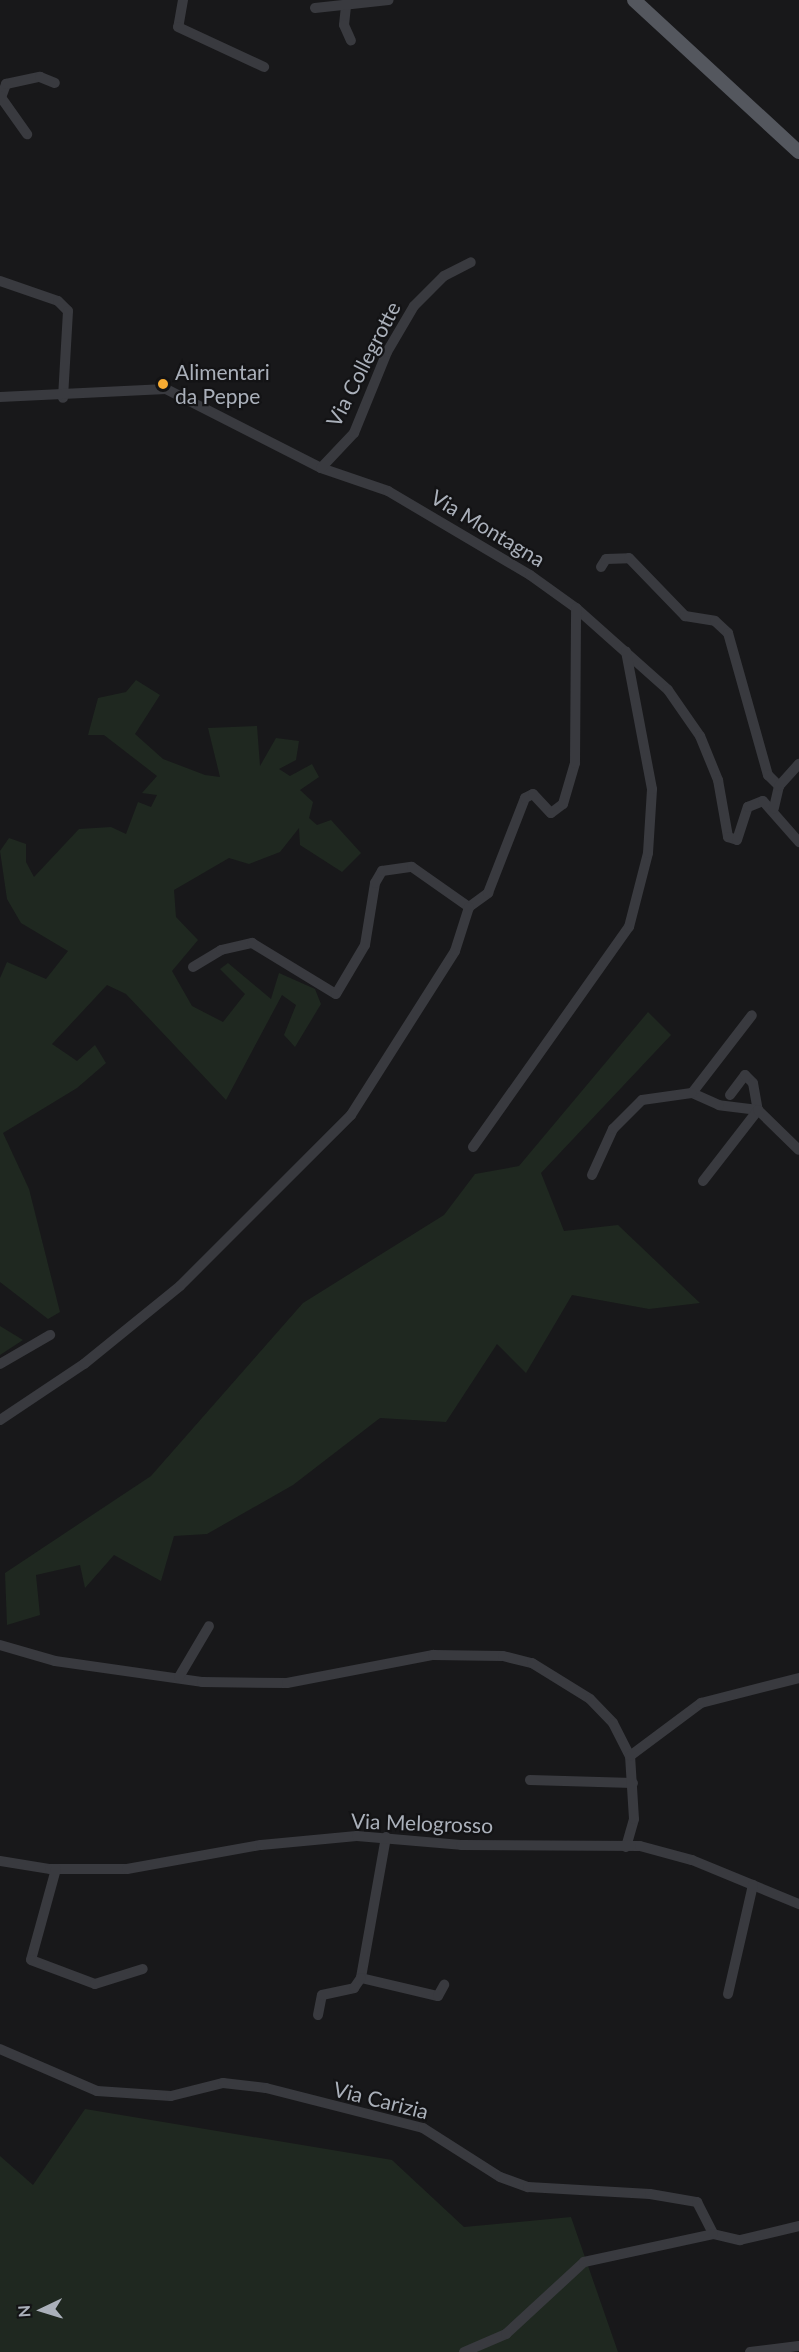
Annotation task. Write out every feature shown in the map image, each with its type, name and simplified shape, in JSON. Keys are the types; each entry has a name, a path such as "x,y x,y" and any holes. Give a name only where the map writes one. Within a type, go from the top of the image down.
{"main road":[{"path":"634,0 799,152"}],"street":[{"path":"183,0 178,27 264,67"},
{"path":"315,8 389,0"},
{"path":"346,6 344,25 351,41"},
{"path":"27,134 1,96 6,84 40,77 55,83"},
{"name":"Via Collegrotte","path":"321,468 354,433 387,352 414,306 444,276 471,262"},
{"path":"0,280 58,301 68,310 63,398"},
{"name":"Via Montagna","path":"0,397 63,398 166,389 321,468 388,491 576,608 668,690 700,736 726,805 728,837 738,845 748,807 763,801 774,808"},
{"path":"601,567 606,559 629,558 685,616 715,621 728,633 768,775 779,786"},
{"path":"0,1420 84,1364 180,1286 351,1114 455,951 469,907 488,893 501,869 525,798 533,794 550,813 563,804 575,763 576,608"},
{"path":"473,1147 629,927 648,853 652,789 626,651"},
{"path":"799,764 779,786 774,808 799,842"},
{"path":"194,967 221,950 252,943 336,994 365,945 375,883 382,871 412,867 469,907"},
{"path":"692,1093 752,1015"},
{"path":"730,1095 745,1076 758,1110 799,1150"},
{"path":"592,1175 613,1129 642,1100 692,1093 719,1105 758,1110"},
{"path":"703,1181 758,1110"},
{"path":"0,1364 50,1335"},
{"path":"179,1677 209,1626"},
{"path":"0,1645 55,1661 202,1682 287,1683 433,1655 502,1656 532,1663 590,1699 613,1723 630,1756 634,1819 626,1847"},
{"path":"630,1756 701,1703 799,1678"},
{"path":"530,1780 633,1783"},
{"path":"318,2014 322,1995 354,1988 361,1978 386,1838"},
{"name":"Via Melogrosso","path":"0,1861 56,1869 127,1869 261,1845 386,1838 461,1845 626,1847 667,1852 799,1904"},
{"path":"56,1869 31,1960 95,1984 143,1969"},
{"path":"728,1994 753,1885"},
{"path":"361,1978 438,1996 444,1985"},
{"name":"Via Carizia","path":"0,2049 98,2091 171,2096 223,2083 266,2088 423,2128 500,2177 528,2187 650,2194 697,2202 713,2234"},
{"path":"464,2352 506,2334 584,2262 713,2234 740,2240 799,2226"},
{"path":"750,2352 799,2346"}],"shaded area":[{"path":"136,680 160,695 135,734 163,759 205,775 220,777 208,728 257,726 260,766 276,738 299,741 296,760 279,769 290,776 312,764 319,777 300,790 313,802 309,818 317,825 331,820 361,853 342,872 300,845 299,828 280,852 249,864 229,858 174,890 176,917 198,940 172,971 192,1006 223,1022 245,994 220,969 228,963 271,999 279,973 315,989 321,1004 295,1047 284,1035 296,1005 282,995 226,1100 126,994 107,985 52,1044 77,1061 95,1045 106,1063 77,1088 3,1133 29,1189 60,1312 48,1319 0,1282 0,978 7,962 46,979 68,951 21,923 7,899 0,851 9,838 26,844 26,862 34,877 79,829 111,827 126,834 138,802 151,807 157,795 142,793 157,776 104,735 88,735 98,698 126,692"},
{"path":"648,1012 671,1035 541,1173 564,1231 618,1225 700,1303 649,1309 572,1295 526,1373 497,1344 446,1422 380,1418 293,1485 207,1534 174,1536 161,1581 114,1555 85,1588 80,1565 36,1575 40,1615 7,1625 5,1573 151,1476 303,1303 444,1215 475,1174 519,1166"},
{"path":"0,1326 23,1340 0,1355"},
{"path":"85,2109 392,2160 464,2227 571,2217 618,2352 0,2352 0,2156 33,2185"}],"place":[{"name":"Alimentari da Peppe","path":"163,384"}]}
